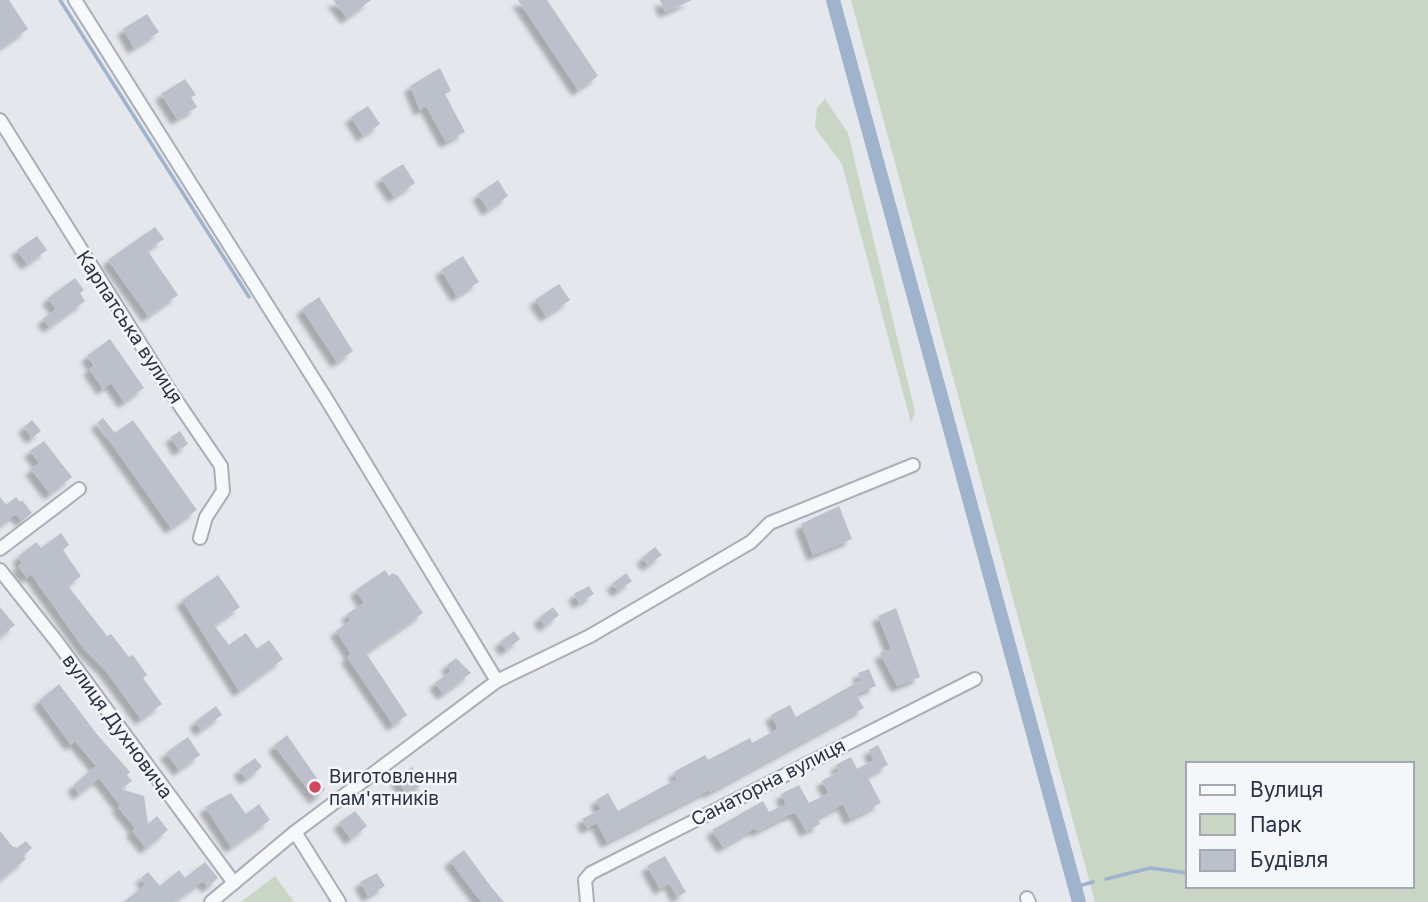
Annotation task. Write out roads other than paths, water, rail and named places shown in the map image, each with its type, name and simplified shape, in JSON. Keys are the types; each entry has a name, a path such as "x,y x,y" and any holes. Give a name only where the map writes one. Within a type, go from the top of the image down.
{"street":[{"path":"75,0 327,400 497,681"},
{"name":"Карпатська вулиця","path":"0,120 170,391 221,466 223,491 206,517 200,538"},
{"path":"211,902 295,832 497,681 590,636 751,542 770,523 913,466"},
{"path":"0,550 79,489"},
{"name":"вулиця Духновича","path":"0,570 57,642 234,883"},
{"name":"Санаторна вулиця","path":"587,902 585,880 592,873 975,679"},
{"path":"295,832 339,902"}],"waterway":[{"path":"60,0 249,297"},
{"path":"833,0 1079,902"},
{"path":"1106,879 1150,868 1186,873"},
{"path":"1075,887 1093,882"}],"place":[{"name":"Виготовлення пам'ятників","path":"315,787"}]}
